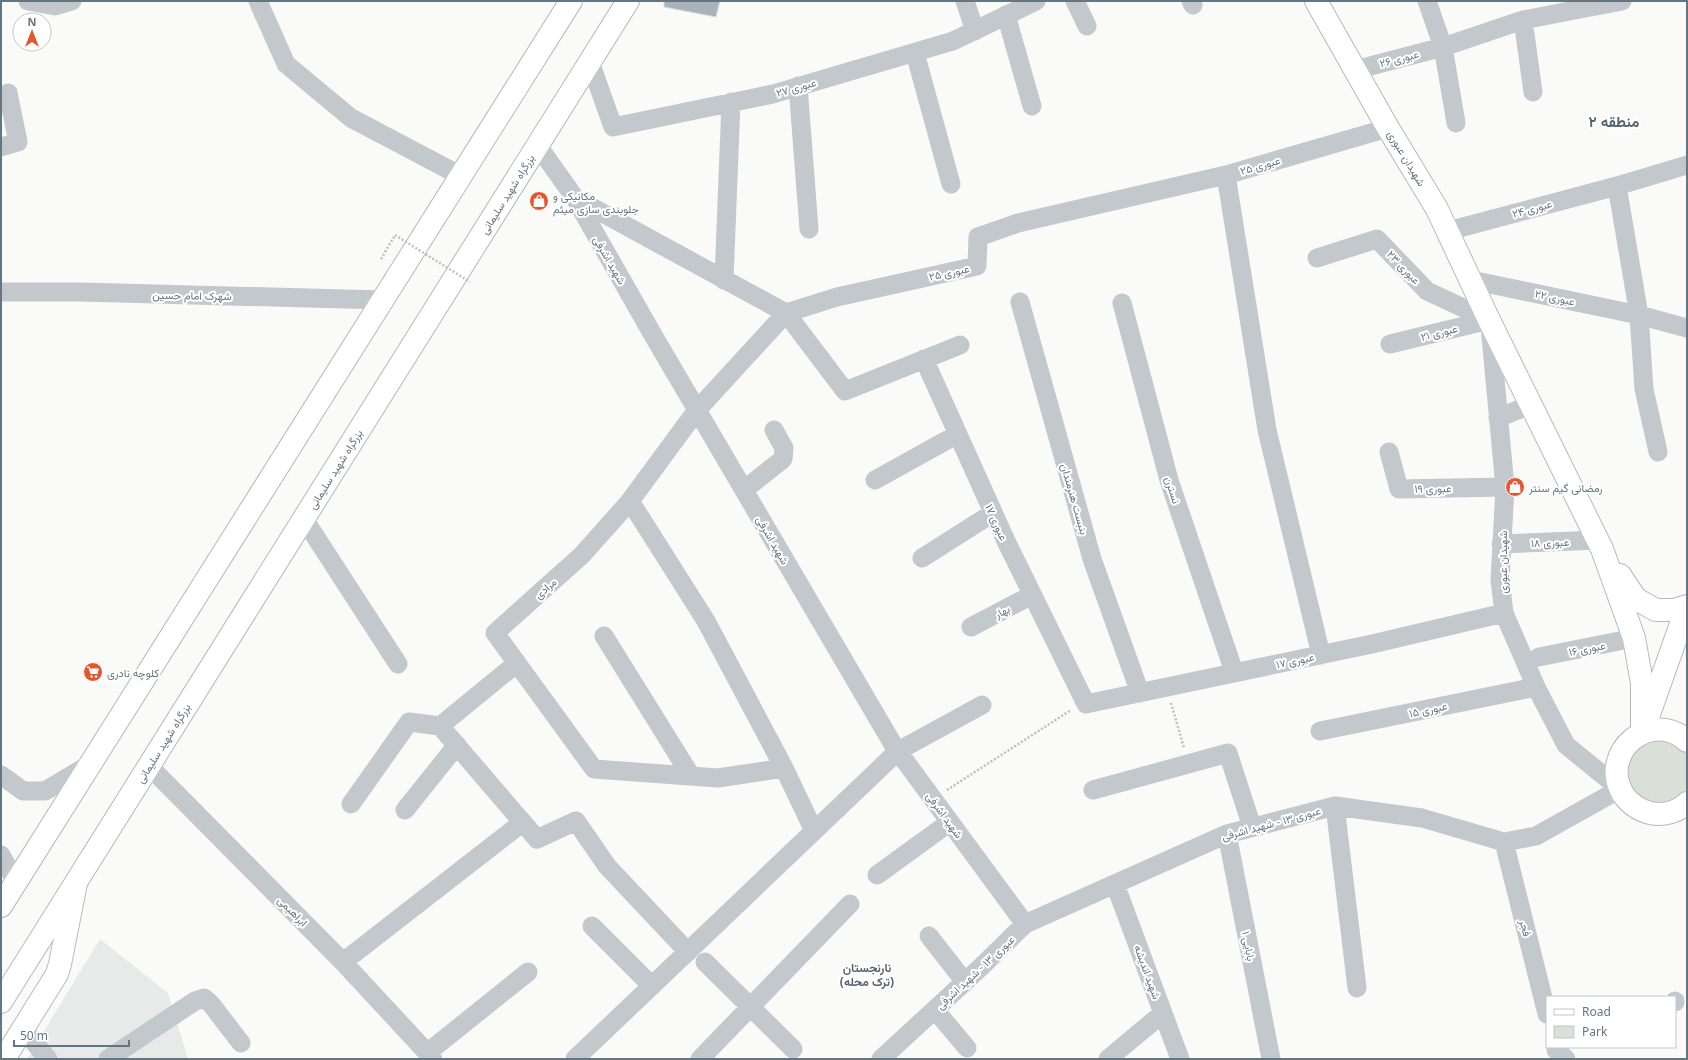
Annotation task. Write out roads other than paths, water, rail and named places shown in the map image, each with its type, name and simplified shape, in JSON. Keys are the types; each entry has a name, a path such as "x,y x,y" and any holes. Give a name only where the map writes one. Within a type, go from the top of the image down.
{"main road":[{"name":"بزرگراه شهید سلیمانی","path":"1,1002 628,1"},
{"name":"شهیدان عبوری","path":"1316,1 1388,128 1437,209 1489,320 1532,404 1600,545 1634,638 1642,683 1642,733"},
{"path":"1,906 383,300 567,4"},
{"name":"شهیدان عبوری","path":"1600,545 1636,600 1656,610 1674,610 1687,606"},
{"path":"1642,733 1687,606"},
{"path":"1687,741 1674,732 1663,730 1652,730 1642,733 1632,739 1625,747 1619,756 1617,767 1617,778 1620,789 1634,806 1643,811 1654,814 1665,813 1676,810 1687,803"},
{"path":"1665,813 1687,820"},
{"path":"4,1059 53,980 59,967 76,881"}],"street":[{"path":"28,1 56,6 72,1"},
{"path":"258,1 286,64 351,118 460,176"},
{"path":"965,1 975,30"},
{"name":"عبوری ۲۷","path":"590,62 613,127 773,94 953,41 1036,1"},
{"path":"1075,1 1087,26"},
{"path":"1427,1 1443,47 1456,123"},
{"name":"عبوری ۲۶","path":"1355,70 1443,47 1523,20 1622,1"},
{"path":"1006,15 1032,106"},
{"path":"1523,20 1533,92"},
{"path":"914,52 951,184"},
{"path":"798,86 809,230"},
{"path":"1,147 18,142 8,93"},
{"path":"724,280 731,102"},
{"name":"عبوری ۲۵","path":"786,314 837,297 977,266 978,237 1018,223 1226,175 1388,128"},
{"name":"شهید اشرفی","path":"538,146 574,198 898,751 1025,924"},
{"name":"عبوری ۲۴","path":"1448,231 1617,186 1687,165"},
{"path":"1226,175 1267,430 1321,654"},
{"path":"1617,186 1639,315 1644,389 1658,452"},
{"path":"574,198 786,314 845,391 960,345"},
{"name":"عبوری ۲۳","path":"1318,258 1377,239 1427,291 1489,320"},
{"name":"عبوری ۲۲","path":"1471,280 1639,315 1687,328"},
{"name":"شهرک امام حسین","path":"1,292 82,292 383,300"},
{"name":"بنبست هنرمندان","path":"1020,302 1092,558 1140,693"},
{"name":"نسترن","path":"1122,304 1169,480 1234,672"},
{"name":"مرادی","path":"691,776 594,769 495,632 582,555 630,501 697,410 786,314"},
{"name":"عبوری ۲۱","path":"1390,344 1489,320"},
{"name":"شهیدان عبوری","path":"1489,320 1506,487 1501,544 1500,580 1504,613 1536,687 1566,745 1620,789"},
{"name":"عبوری ۱۷","path":"924,359 993,513 1086,704 1504,613"},
{"path":"1498,418 1532,404"},
{"path":"744,490 783,459 784,448 774,430"},
{"path":"875,480 958,434"},
{"name":"عبوری ۱۹","path":"1389,452 1399,489 1506,487"},
{"path":"630,501 706,621 784,768 814,831"},
{"path":"922,558 993,513"},
{"path":"304,519 398,664"},
{"name":"عبوری ۱۸","path":"1501,544 1600,545"},
{"name":"بهار","path":"971,627 1032,595"},
{"path":"604,636 691,776 718,778 784,768"},
{"name":"عبوری ۱۶","path":"1539,657 1634,638"},
{"path":"440,726 517,663"},
{"name":"عبوری ۱۵","path":"1320,731 1536,687"},
{"path":"575,1059 898,751 982,706"},
{"path":"352,804 409,722 440,726 537,839 576,821 607,866 688,952"},
{"path":"405,810 457,745"},
{"path":"1093,790 1228,753 1252,827"},
{"path":"1,775 24,791 45,791 87,766 92,760"},
{"name":"ابراهیمی","path":"149,766 343,962 430,1056"},
{"name":"عبوری ۱۳ - شهید اشرفی","path":"881,1059 965,982 1025,924 1227,834 1335,806 1422,818 1504,842 1536,836 1620,789"},
{"path":"1335,806 1357,988"},
{"path":"343,962 523,822"},
{"path":"877,876 950,822"},
{"name":"بابایی ۱","path":"1227,834 1271,1059"},
{"name":"فجر","path":"1504,842 1546,1010"},
{"path":"1,855 16,882"},
{"name":"شهید اندیشه","path":"1115,884 1180,1059"},
{"path":"700,1059 750,1005 850,904"},
{"path":"592,926 652,986"},
{"path":"929,936 965,982"},
{"path":"705,962 793,1049"},
{"path":"430,1056 528,972"},
{"path":"108,1059 195,1002 204,998 211,1004 241,1044"},
{"path":"935,1010 967,1048"},
{"path":"1108,1059 1163,1013"},
{"path":"23,1029 48,1059"}],"place":[{"name":"مکانیکی و جلوبندی سازی میثم","path":"539,201"},
{"name":"رمضانی گیم سنتر","path":"1515,487"},
{"name":"کلوچه نادری","path":"93,672"}],"district":[{"name":"منطقه ۲","path":"1614,121"},
{"name":"نارنجستان (ترک محله)","path":"867,974"}]}
